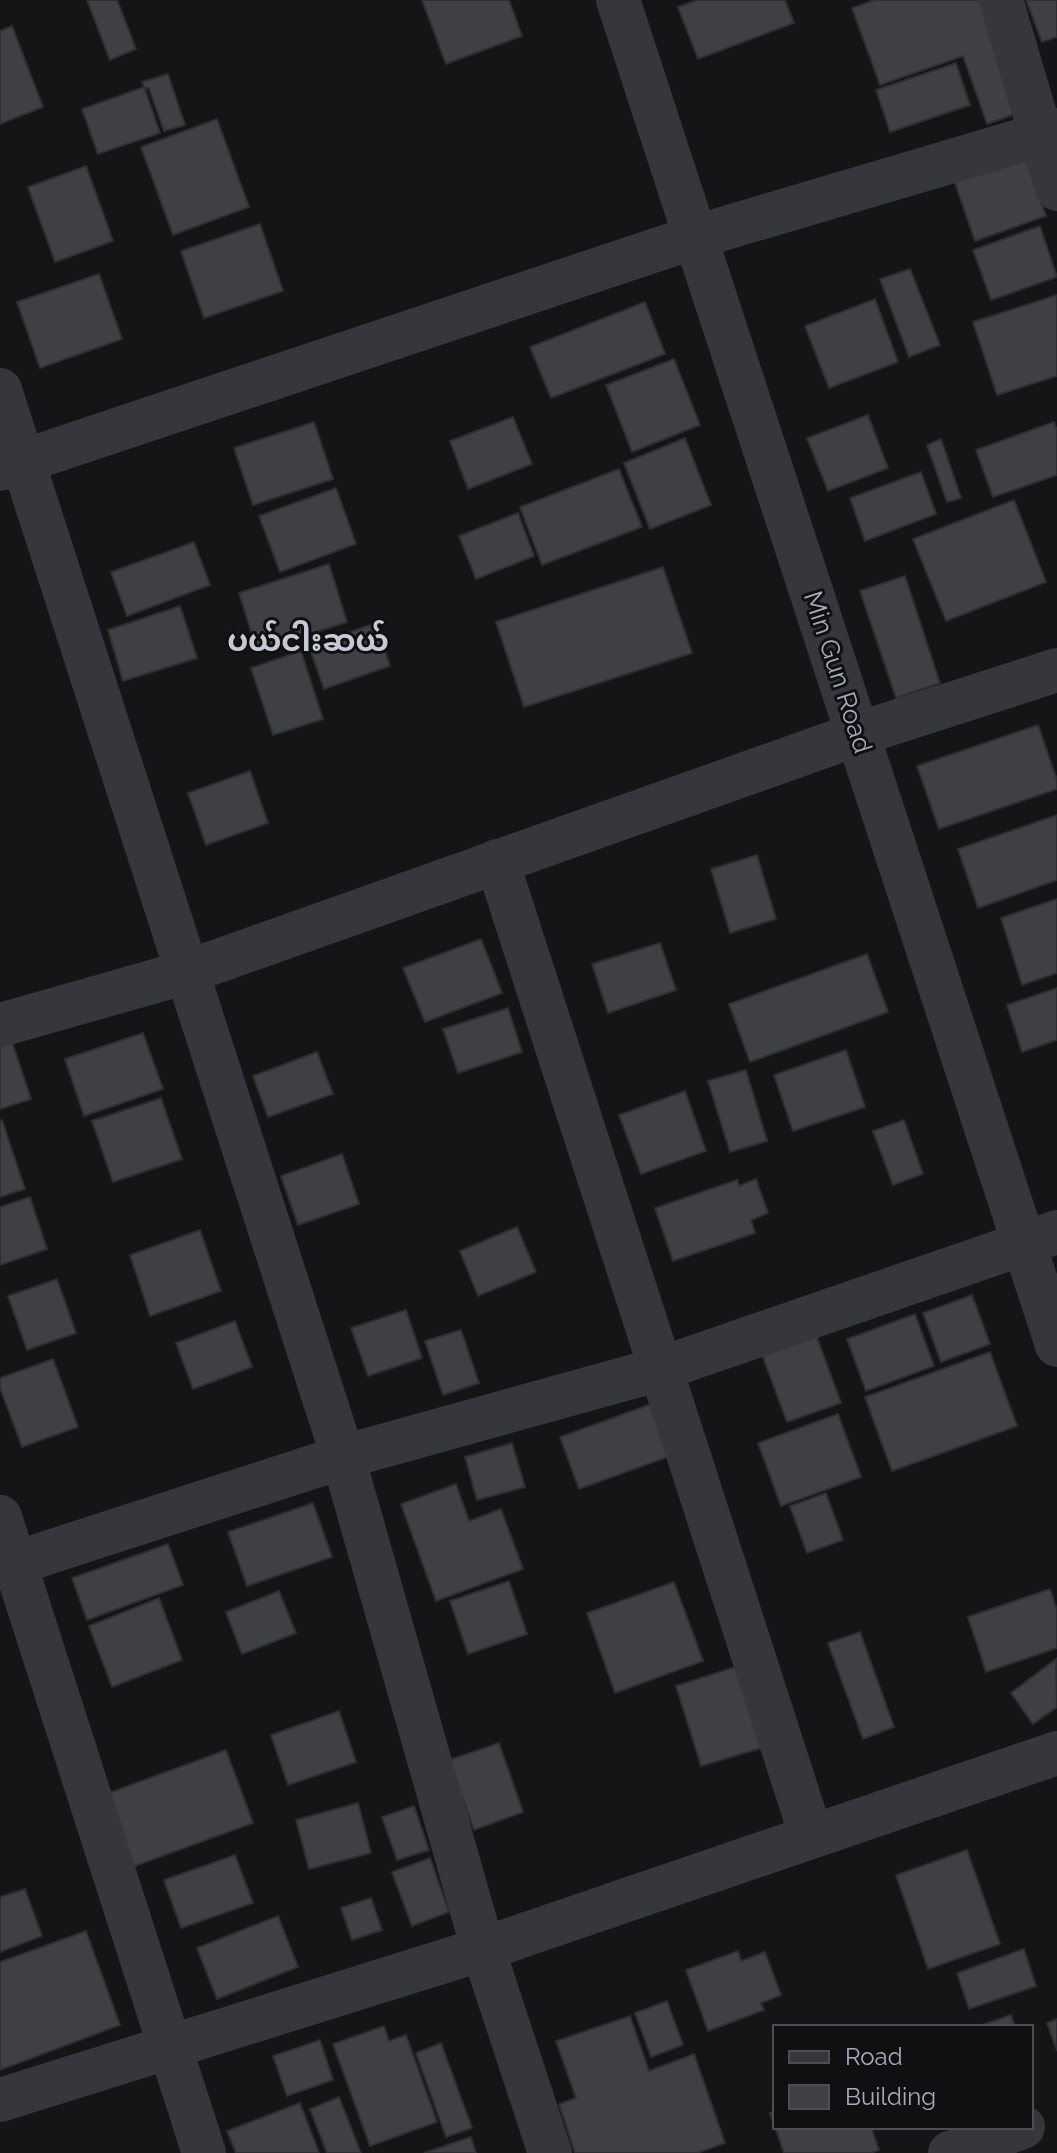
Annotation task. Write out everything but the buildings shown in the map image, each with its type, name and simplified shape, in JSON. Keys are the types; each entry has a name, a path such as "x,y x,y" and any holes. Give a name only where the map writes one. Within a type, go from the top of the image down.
{"street":[{"name":"Min Gun Road","path":"618,0 858,734 1041,1238 1057,1345"},
{"path":"1001,0 1050,132 1057,189"},
{"path":"12,465 695,237 1050,132"},
{"path":"0,390 12,465 187,972 343,1457 483,1949 550,2153"},
{"path":"0,1025 187,972 858,734 1057,670"},
{"path":"497,861 811,1835"},
{"path":"7,1566 343,1457 660,1369 1041,1238"},
{"path":"0,1517 7,1566 204,2153"},
{"path":"0,2100 483,1949 1057,1753"},
{"path":"1033,2123 1057,2115"},
{"path":"950,2153 1017,2129"}],"district":[{"name":"ပယ်ငါးဆယ်","path":"308,640"}]}
